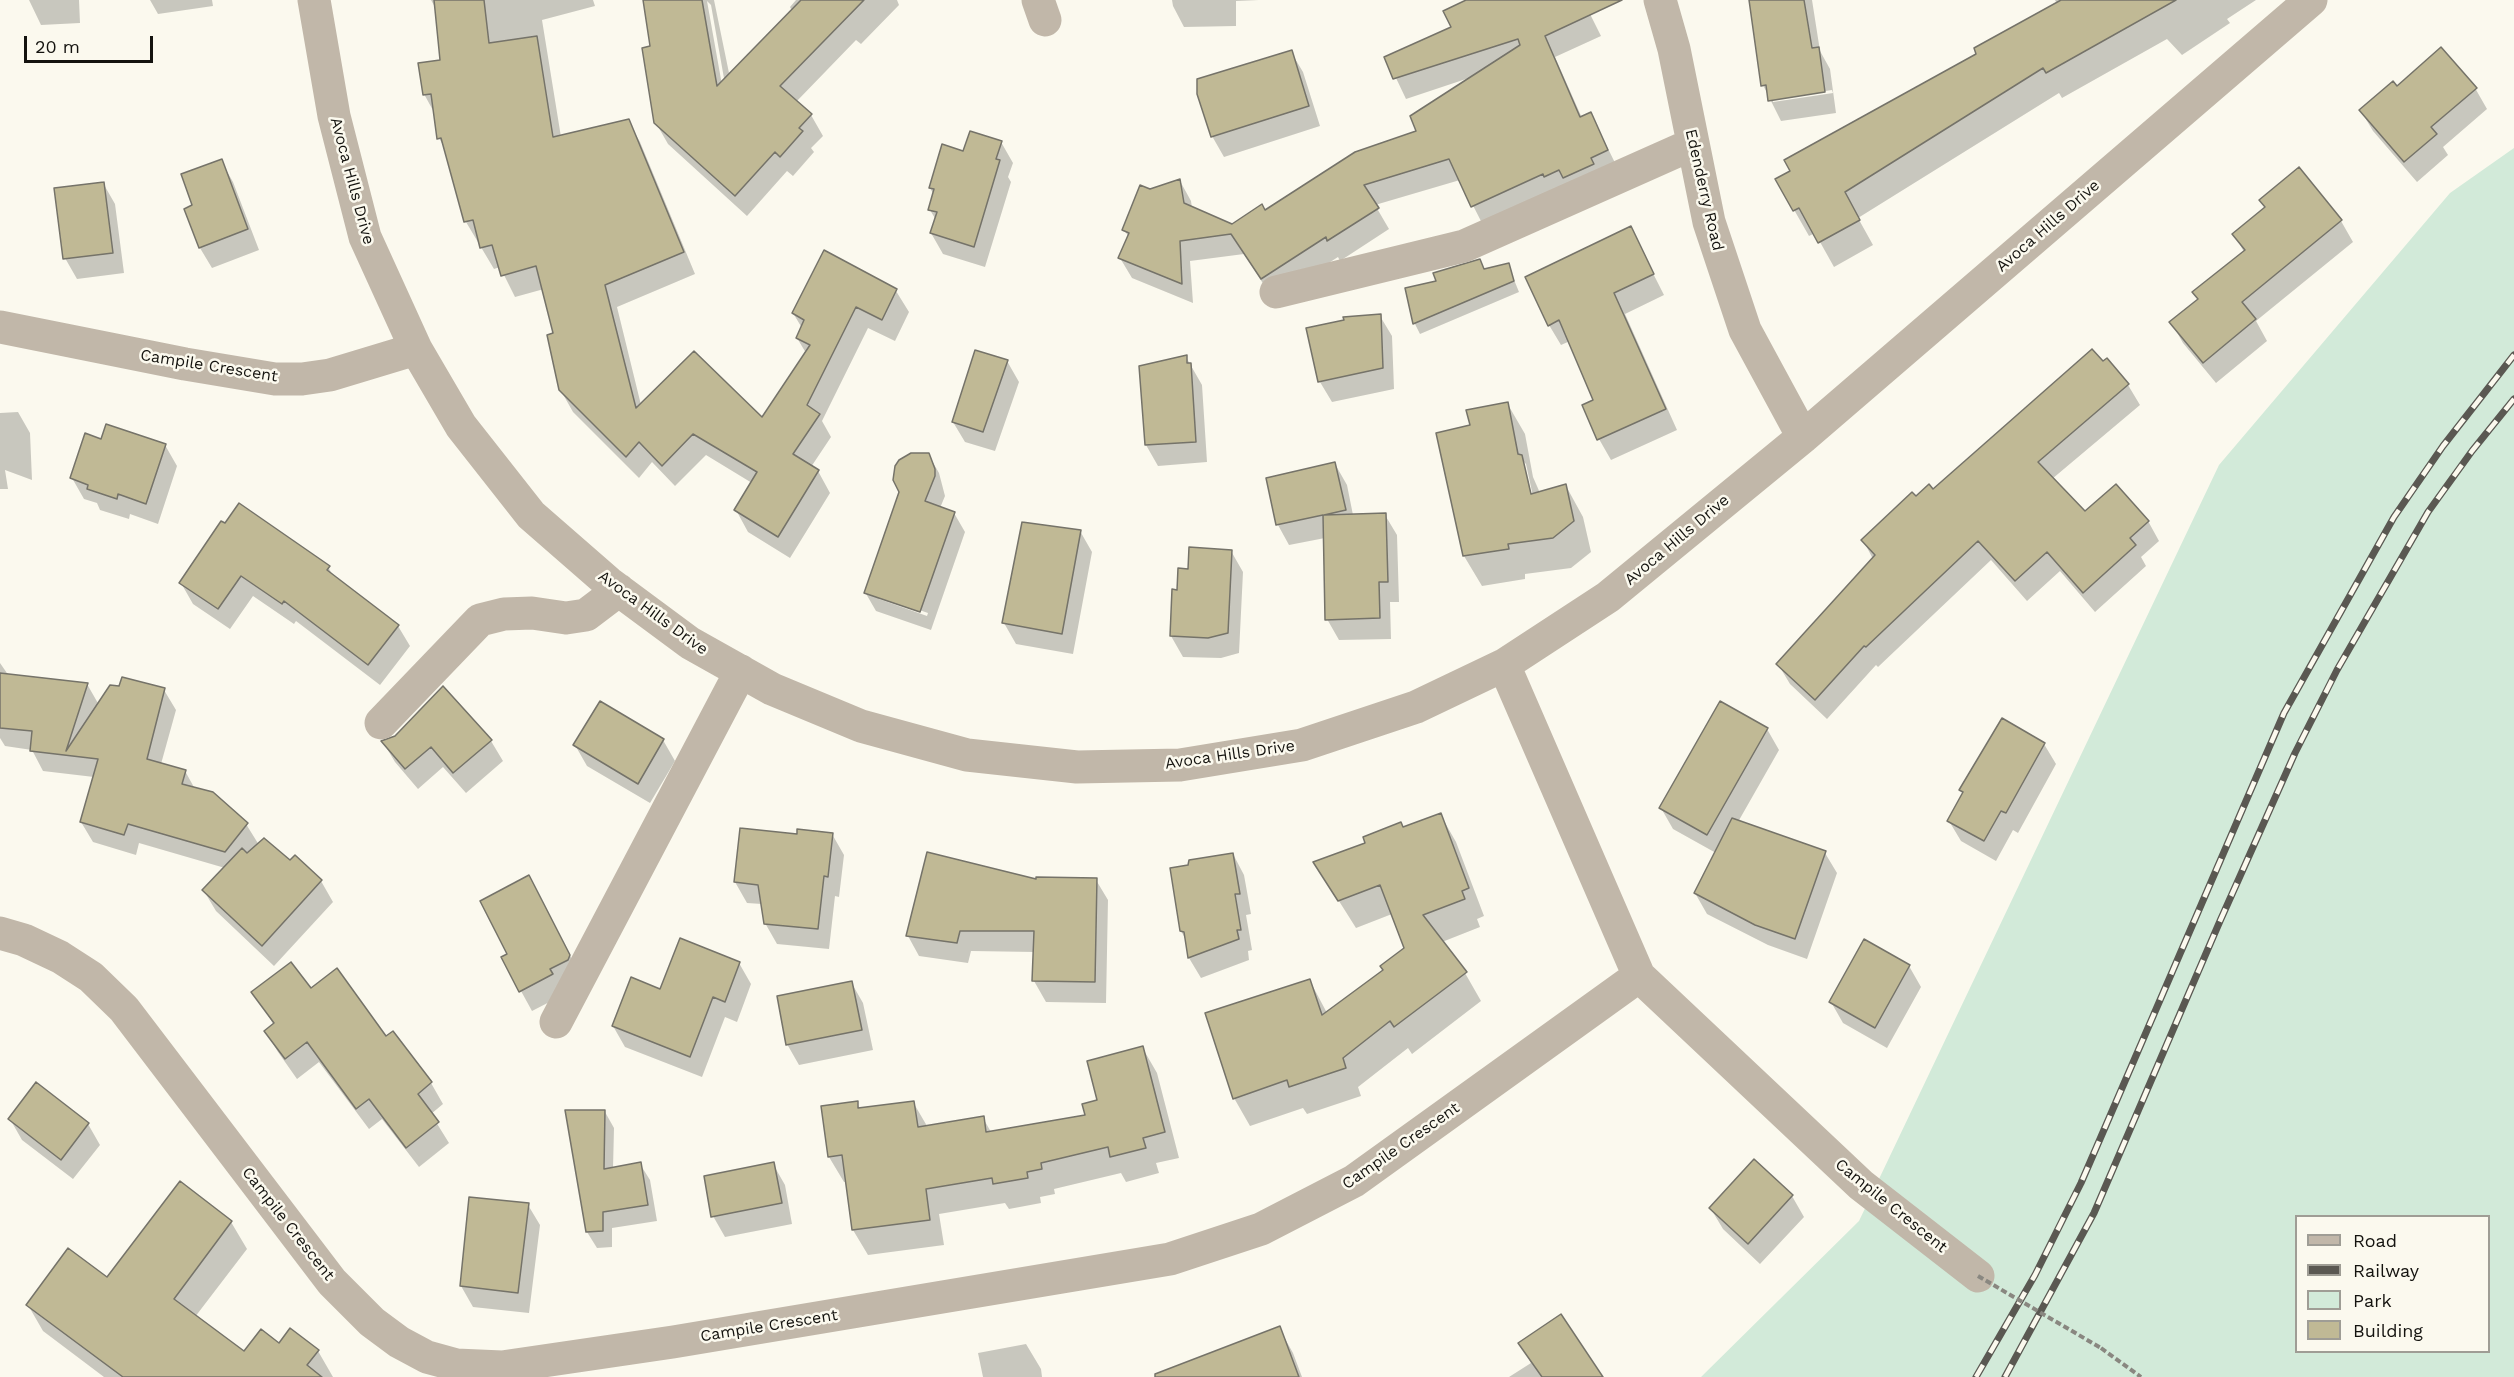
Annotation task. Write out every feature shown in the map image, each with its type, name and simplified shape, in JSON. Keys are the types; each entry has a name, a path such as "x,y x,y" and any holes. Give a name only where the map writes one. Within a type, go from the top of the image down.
{"street":[{"name":"Avoca Hills Drive","path":"314,0 334,116 365,237 416,349 461,426 531,515 619,590 690,643 772,688 861,726 967,755 1077,767 1180,765 1302,745 1416,707 1504,665 1608,597 1803,436 2311,0"},
{"name":"Edenderry Road","path":"1660,0 1674,49 1709,222 1745,330 1803,436"},
{"path":"1276,292 1464,246 1693,144"},
{"name":"Campile Crescent","path":"0,327 185,364 275,379 302,379 330,375 416,349"},
{"path":"381,723 480,620 532,613 566,618 586,615 619,590"},
{"name":"Campile Crescent","path":"1504,665 1639,976 1861,1185 1978,1276"},
{"path":"556,1022 741,671"},
{"name":"Campile Crescent","path":"0,933 24,940 60,957 91,977 124,1009 332,1282 372,1322 399,1342 427,1357 456,1365 502,1367 673,1342 1170,1259 1261,1229 1354,1181 1639,976"}],"path":[{"path":"1978,1276 2102,1348 2141,1377"}],"green space":[{"path":"2514,148 2514,1377 1701,1377 1859,1221 2219,465 2450,193"}],"building":[{"path":"434,0 484,0 489,43 537,36 553,137 629,119 684,252 605,285 636,408 694,351 762,417 810,345 796,338 804,320 792,313 824,250 897,289 882,320 856,307 807,405 820,414 793,454 819,470 778,537 734,510 757,472 693,434 662,466 639,442 626,457 559,390 547,335 553,333 536,266 501,276 492,245 480,248 473,220 464,222 441,138 437,139 431,94 423,95 418,63 440,60"},
{"path":"643,0 702,0 717,86 801,0 864,0 780,86 812,114 799,128 803,131 780,157 775,152 735,196 654,123 642,48 650,46"},
{"path":"1466,0 1622,0 1545,36 1580,117 1591,112 1608,150 1591,158 1594,164 1563,178 1559,170 1544,177 1543,174 1471,207 1449,159 1364,185 1379,208 1327,241 1326,237 1261,279 1231,234 1180,241 1182,284 1118,258 1129,233 1122,230 1140,185 1150,189 1180,179 1184,203 1232,224 1262,204 1265,210 1355,152 1416,131 1410,116 1520,45 1518,39 1393,79 1384,57 1451,27 1443,11"},
{"path":"1749,0 1804,0 1812,48 1819,47 1825,92 1768,101 1766,85 1761,86"},
{"path":"2061,0 2176,0 2046,73 2043,68 1845,192 1860,220 1818,243 1799,208 1793,211 1775,179 1790,171 1784,160 1976,54 1974,48"},
{"path":"2441,47 2477,88 2431,127 2437,134 2404,162 2359,110 2393,81 2397,86"},
{"path":"1292,50 1309,106 1211,137 1197,94 1197,79"},
{"path":"970,131 1002,141 996,159 1000,160 974,247 930,233 937,212 928,210 934,189 929,188 942,144 963,151"},
{"path":"222,159 248,229 199,248 184,209 192,205 181,174"},
{"path":"2299,167 2342,220 2242,302 2256,319 2203,363 2169,322 2198,299 2192,292 2245,250 2232,234 2265,207 2259,200"},
{"path":"104,182 113,253 63,259 54,188"},
{"path":"1631,226 1654,274 1614,293 1666,409 1597,440 1582,405 1593,400 1559,320 1548,326 1525,277"},
{"path":"1480,259 1484,269 1509,263 1514,281 1413,324 1405,288 1436,281 1433,273"},
{"path":"1381,314 1383,368 1318,382 1306,328 1344,320 1343,317"},
{"path":"2092,349 2103,361 2107,358 2129,384 2038,462 2085,511 2116,484 2149,521 2130,538 2136,545 2083,593 2047,552 2015,581 1978,541 1866,647 1864,646 1815,700 1776,664 1875,555 1861,540 1912,492 1916,496 1929,484 1933,489"},
{"path":"975,350 1008,360 983,432 952,422"},
{"path":"1187,355 1187,363 1191,363 1196,442 1145,445 1139,366"},
{"path":"1508,402 1518,454 1522,455 1531,494 1566,484 1574,521 1553,538 1508,544 1509,549 1463,556 1436,433 1470,425 1466,410"},
{"path":"106,424 166,444 146,504 118,494 117,499 87,489 88,485 70,478 85,433 101,439"},
{"path":"911,453 929,453 935,469 935,476 925,501 955,512 920,612 864,593 899,492 893,480 895,466 899,460"},
{"path":"1335,462 1346,510 1324,515 1386,513 1388,582 1379,582 1380,618 1325,620 1323,515 1276,525 1266,478"},
{"path":"239,503 330,566 327,570 399,625 368,665 284,601 282,604 241,576 218,609 179,583 221,521 225,523"},
{"path":"1022,522 1081,530 1062,634 1002,623"},
{"path":"1189,547 1232,550 1228,633 1208,638 1170,636 1172,589 1177,590 1178,568 1188,569"},
{"path":"0,673 88,683 66,751 110,685 119,686 122,677 165,688 147,759 186,770 182,784 213,792 248,823 225,852 128,824 124,835 80,822 98,759 30,751 32,731 0,728"},
{"path":"443,686 492,740 453,773 431,747 405,769 381,741 395,736"},
{"path":"600,701 664,739 638,784 573,745"},
{"path":"1720,701 1768,728 1707,835 1659,808"},
{"path":"2002,718 2045,743 2006,813 2001,811 1984,841 1947,821 1963,792 1959,790"},
{"path":"1441,813 1469,888 1462,891 1465,899 1423,915 1467,972 1394,1027 1390,1021 1343,1058 1346,1068 1289,1087 1287,1080 1233,1099 1205,1013 1310,979 1322,1015 1383,970 1380,966 1404,948 1380,885 1338,901 1313,862 1365,843 1363,837 1401,822 1403,827"},
{"path":"1732,818 1826,851 1795,939 1755,925 1694,893"},
{"path":"740,828 797,834 797,829 833,833 828,877 824,876 818,929 764,924 758,885 734,882"},
{"path":"264,838 290,860 295,855 322,880 262,946 202,890 242,848 247,853"},
{"path":"927,852 1036,879 1036,877 1097,878 1095,982 1032,981 1034,931 960,931 957,943 906,936"},
{"path":"1233,853 1240,894 1235,894 1241,930 1237,930 1239,939 1188,958 1184,932 1180,931 1170,868 1188,865 1189,860"},
{"path":"529,875 570,955 568,960 550,969 553,974 519,992 501,957 507,954 480,901"},
{"path":"680,938 740,962 725,1002 713,997 690,1057 612,1026 631,977 660,989"},
{"path":"1864,939 1910,965 1875,1028 1829,1002"},
{"path":"291,962 311,988 337,968 386,1036 393,1031 432,1082 418,1094 439,1122 406,1148 369,1099 356,1109 307,1042 285,1059 264,1031 274,1023 251,992"},
{"path":"852,981 862,1030 786,1045 777,996"},
{"path":"1143,1046 1165,1132 1143,1138 1146,1148 1110,1157 1108,1147 1041,1163 1042,1169 1027,1172 1028,1178 993,1184 992,1178 926,1189 930,1220 852,1230 842,1155 828,1157 821,1106 858,1101 858,1108 914,1101 918,1127 984,1116 986,1132 1085,1115 1082,1104 1097,1100 1087,1061"},
{"path":"36,1082 89,1123 61,1160 8,1119"},
{"path":"565,1110 605,1110 604,1169 641,1162 648,1205 603,1212 603,1231 586,1232"},
{"path":"1754,1159 1793,1195 1748,1244 1709,1208"},
{"path":"774,1162 782,1203 711,1217 704,1176"},
{"path":"180,1181 232,1221 174,1299 244,1351 261,1329 279,1343 290,1328 319,1350 307,1365 322,1377 123,1377 26,1305 68,1248 107,1277"},
{"path":"469,1197 529,1203 518,1293 460,1286"},
{"path":"1561,1314 1603,1377 1542,1377 1518,1343"},
{"path":"1280,1326 1299,1377 1155,1377 1155,1374"}],"railway":[{"path":"1976,1377 2035,1275 2081,1183 2284,713 2394,517 2443,446 2514,355"},
{"path":"2005,1377 2094,1213 2295,753 2337,670 2428,512 2472,451 2514,399"}]}
